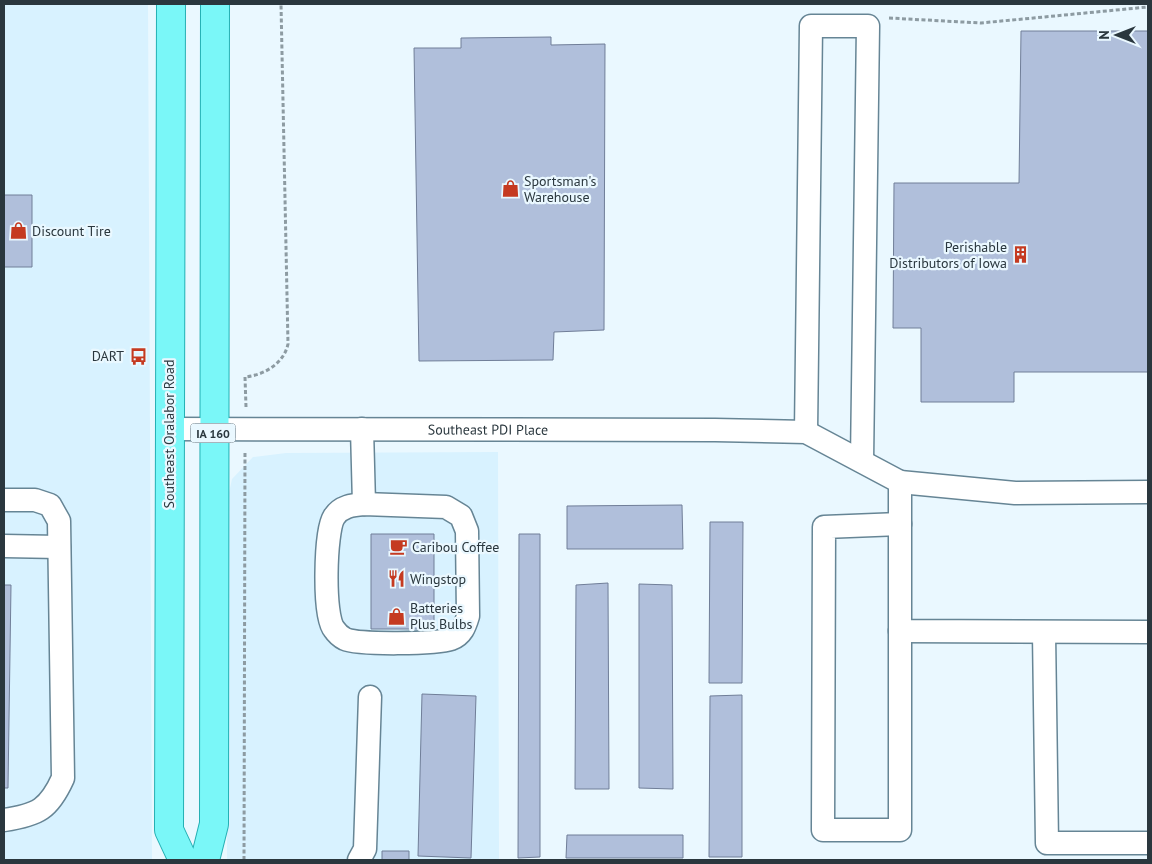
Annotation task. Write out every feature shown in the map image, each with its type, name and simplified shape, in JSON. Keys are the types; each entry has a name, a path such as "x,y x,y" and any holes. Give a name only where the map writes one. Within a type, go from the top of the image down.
{"main road":[{"name":"Southeast Oralabor Road","path":"171,4 169,830 183,860"},
{"name":"IA 160","path":"205,860 214,824 215,4"}],"street":[{"path":"862,461 868,26 811,26 806,432 900,482 1015,493 1148,492"},
{"name":"Southeast PDI Place","path":"169,429 715,430 806,432"},
{"path":"362,429 364,504"},
{"path":"900,482 900,524 900,830 823,830 824,527 900,524"},
{"path":"4,500 35,500 50,505 59,521 63,778 54,798 36,814 4,820"},
{"path":"364,504 446,506 461,516 467,531 468,616 464,629 452,639 437,642 362,642 344,639 332,627 327,610 328,534 334,516 347,506 364,504"},
{"path":"4,546 59,547"},
{"path":"900,631 1148,632"},
{"path":"1044,633 1047,843 1148,843"},
{"path":"359,860 365,850 370,697"}],"path":[{"path":"868,26 884,17 902,20 981,23 1148,7"}],"shaded area":[{"path":"4,4 148,4 152,860 4,860"},
{"path":"498,452 499,860 227,860 227,502 232,479 253,457 286,453"}],"building":[{"name":"Perishable Distributors of Iowa","path":"1021,31 1148,31 1148,372 1014,372 1014,402 921,402 921,328 893,328 894,183 1019,183"},
{"name":"Sportsman's Warehouse","path":"551,37 551,45 605,44 604,330 554,332 553,360 419,361 414,48 461,48 461,38"},
{"name":"Discount Tire","path":"4,195 32,195 32,267 4,267"},
{"path":"682,505 683,549 567,549 567,506"},
{"path":"710,522 743,522 742,683 709,683"},
{"path":"371,534 434,534 434,629 371,629"},
{"path":"519,534 540,534 540,857 518,858"},
{"path":"608,583 609,789 575,789 576,585"},
{"path":"639,584 672,585 673,789 639,788"},
{"path":"4,585 11,585 8,788 4,788"},
{"path":"422,694 476,696 471,858 418,856"},
{"path":"742,695 742,857 709,857 710,696"},
{"path":"567,835 683,835 683,858 566,858"},
{"path":"382,851 409,851 409,860 382,860"}],"place":[{"name":"Sportsman's Warehouse","path":"510,189"},
{"name":"Discount Tire","path":"18,231"},
{"name":"Perishable Distributors of Iowa","path":"1021,255"},
{"name":"DART","path":"138,356"},
{"name":"Caribou Coffee","path":"398,547"},
{"name":"Wingstop","path":"396,579"},
{"name":"Batteries Plus Bulbs","path":"396,616"}]}
